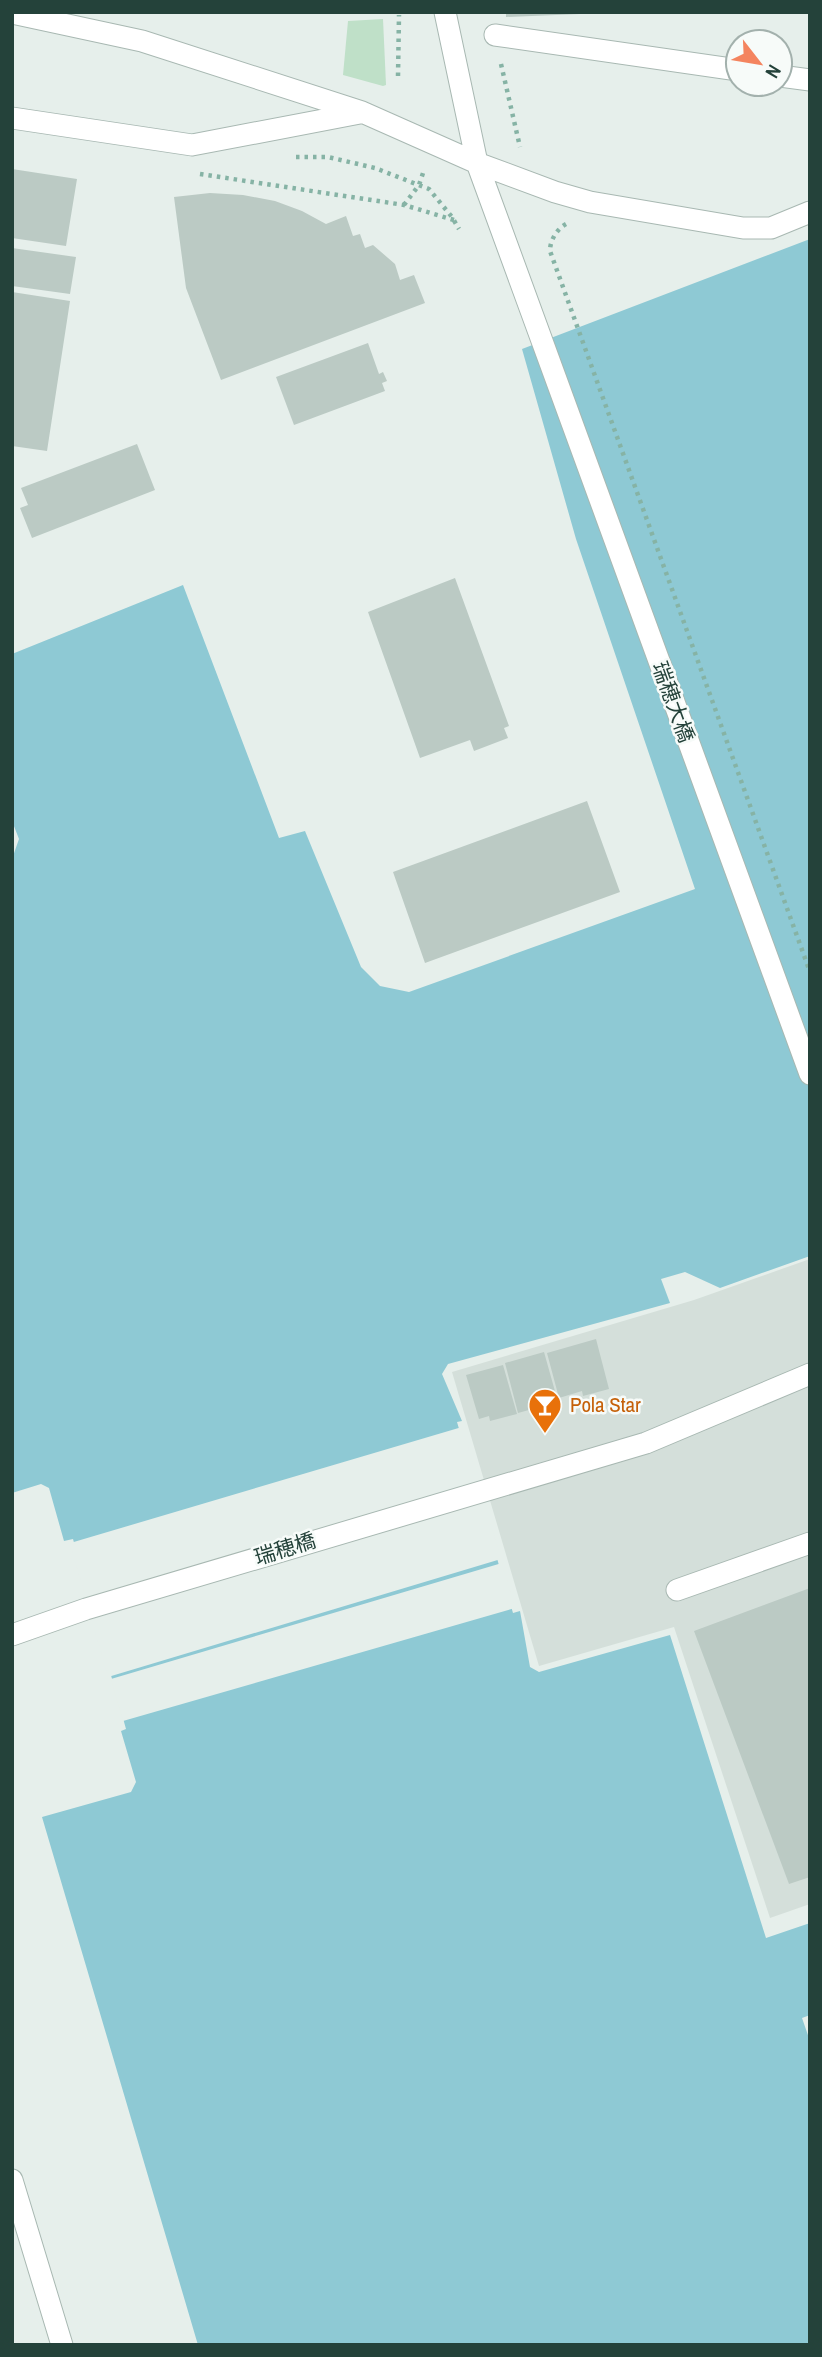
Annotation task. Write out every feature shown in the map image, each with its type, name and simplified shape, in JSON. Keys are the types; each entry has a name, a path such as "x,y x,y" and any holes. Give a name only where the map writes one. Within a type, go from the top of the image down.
{"street":[{"name":"瑞穂大橋","path":"445,12 477,163 810,1074"},
{"path":"12,13 142,41 362,112 477,163 590,202 743,228 771,228 810,212"},
{"path":"495,35 724,68"},
{"path":"12,118 191,145 362,112"},
{"name":"瑞穂橋","path":"12,1636 86,1609 646,1443 810,1374"},
{"path":"677,1590 810,1543"},
{"path":"12,2180 62,2345"}],"path":[{"path":"398,76 399,15"},
{"path":"495,35 520,148"},
{"path":"295,157 328,157 375,168 429,189 459,229"},
{"path":"404,205 419,186 426,166"},
{"path":"188,172 404,205 454,219"},
{"path":"575,221 563,226 556,234 550,244 550,251 810,972"}],"shaded area":[{"path":"810,1259 810,1904 770,1918 674,1627 539,1666 452,1372 694,1300"}],"green space":[{"path":"383,19 386,85 343,75 348,21"}],"water":[{"path":"810,239 810,1256 720,1288 685,1272 661,1279 670,1303 448,1364 442,1374 462,1421 457,1422 513,1613 520,1611 530,1667 539,1672 670,1635 766,1938 810,1923 810,2015 802,2018 810,2041 810,2345 198,2345 42,1817 131,1792 136,1782 121,1731 126,1729 73,1539 64,1541 49,1488 41,1484 12,1493 12,859 19,839 12,821 12,654 183,585 279,838 305,831 361,967 380,986 409,992 695,889 576,539 522,349"}],"pier":[{"path":"462,1427 501,1559 108,1677 70,1543"},
{"path":"502,1563 515,1608 123,1721 111,1679"}],"building":[{"path":"506,12 580,12 580,14 506,17"},
{"path":"12,169 77,179 66,246 12,238"},
{"path":"210,193 275,201 326,224 346,216 353,236 360,234 365,248 373,245 395,264 400,280 414,275 425,303 221,380 186,288 174,197"},
{"path":"12,248 76,257 70,294 12,286"},
{"path":"12,292 70,301 47,451 12,446"},
{"path":"368,343 379,374 383,372 387,381 382,383 385,391 294,425 276,377"},
{"path":"137,444 155,490 32,538 20,508 28,505 21,488"},
{"path":"455,578 509,726 504,728 508,738 474,751 470,740 420,758 368,612"},
{"path":"587,801 620,892 425,963 393,872"},
{"path":"596,1339 609,1389 583,1396 582,1391 559,1398 547,1353"},
{"path":"544,1352 558,1402 518,1413 505,1363"},
{"path":"503,1365 517,1414 490,1421 489,1416 479,1419 466,1375"},
{"path":"810,1588 810,1877 789,1884 694,1631"}],"place":[{"name":"Pola Star","path":"545,1435"}]}
